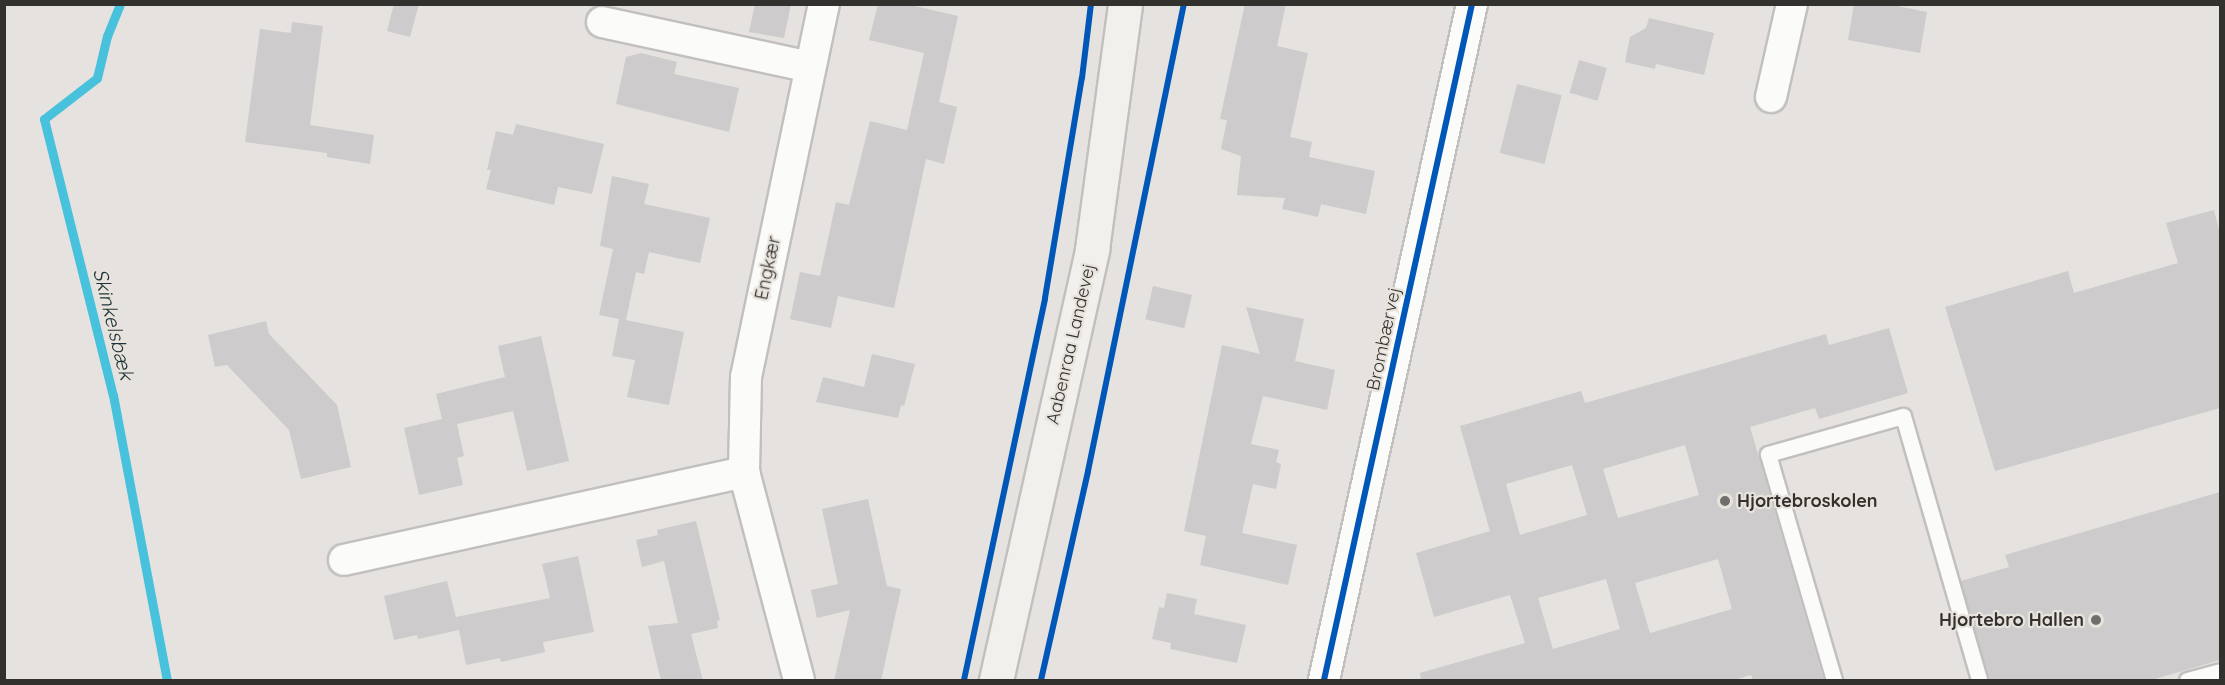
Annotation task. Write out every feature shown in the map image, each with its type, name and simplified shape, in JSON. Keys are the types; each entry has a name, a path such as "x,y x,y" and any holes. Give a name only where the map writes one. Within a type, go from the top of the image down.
{"main road":[{"name":"Aabenraa Landevej","path":"996,681 1092,249 1125,4"}],"street":[{"name":"Engkær","path":"799,681 744,472 746,377 824,4"},
{"name":"Brombærvej","path":"1324,681 1473,4"},
{"path":"1771,97 1792,4"},
{"path":"602,21 810,67"},
{"path":"345,560 744,472"}],"lane":[{"path":"1834,681 1768,454 1903,416 1979,681"},
{"path":"2187,681 2220,671"}],"building":[{"path":"394,4 419,4 410,37 387,31"},
{"path":"755,4 791,4 784,38 749,32"},
{"path":"878,4 906,4 958,16 939,102 957,107 944,164 926,159 894,308 838,296 831,328 790,319 800,272 820,276 836,202 849,205 870,121 907,130 924,53 869,40"},
{"path":"1245,4 1286,4 1277,46 1308,53 1290,137 1312,142 1309,157 1375,171 1366,214 1321,204 1318,217 1282,209 1285,198 1237,195 1241,156 1221,149 1227,120 1220,119"},
{"path":"1854,4 1887,4 1927,12 1920,53 1848,40"},
{"path":"1649,18 1714,33 1704,75 1656,64 1655,69 1625,62 1630,37 1646,28"},
{"path":"292,22 323,26 310,125 374,135 370,164 327,157 327,153 245,142 260,29 291,33"},
{"path":"641,53 677,62 674,74 739,88 729,132 616,104 626,57"},
{"path":"1579,60 1607,68 1598,101 1570,93"},
{"path":"1517,84 1562,95 1544,164 1500,153"},
{"path":"516,124 604,144 592,194 558,187 554,205 486,189 491,170 487,170 496,131 513,135"},
{"path":"612,176 649,184 644,204 710,218 700,263 649,252 644,274 636,272 626,320 684,332 669,405 627,397 635,360 612,356 619,319 599,315 613,249 600,246"},
{"path":"2214,210 2220,234 2220,408 1995,471 1945,307 2068,271 2074,293 2178,263 2166,223"},
{"path":"1153,286 1192,295 1184,328 1145,319"},
{"path":"1246,307 1304,319 1295,361 1335,370 1327,410 1263,396 1251,444 1279,450 1276,462 1281,464 1276,489 1253,484 1242,533 1297,545 1288,585 1200,565 1206,536 1184,531 1222,345 1260,354"},
{"path":"266,321 269,334 337,405 351,467 301,479 289,430 227,365 215,367 208,335"},
{"name":"Hjortebroskolen","path":"1889,328 1908,393 1819,419 1815,408 1750,427 1824,681 1753,681 1751,675 1731,681 1421,681 1420,673 1525,643 1510,595 1434,617 1416,553 1490,531 1460,426 1581,391 1585,403 1826,334 1829,345","holes":["1685,445 1699,495 1618,518 1603,469","1572,465 1587,515 1520,535 1506,484","1718,559 1732,609 1650,633 1635,583","1606,579 1620,629 1553,649 1538,598"]},
{"path":"541,336 569,461 527,471 513,411 457,424 464,456 457,458 463,485 419,495 404,428 442,419 436,394 505,377 498,346"},
{"path":"872,354 915,364 904,406 901,405 898,418 816,402 823,377 864,387"},
{"name":"Hjortebro Hallen","path":"2220,492 2220,660 2148,681 1989,681 1961,581 2009,567 2005,555"},
{"path":"868,499 887,586 901,589 881,681 834,681 850,610 817,618 811,590 838,584 822,509"},
{"path":"696,521 720,620 717,621 718,628 691,634 703,681 661,681 648,626 678,623 664,561 642,567 636,540 658,535 657,530"},
{"path":"578,556 594,632 543,642 545,652 501,662 500,658 466,665 459,630 418,639 417,635 394,640 384,596 447,581 458,626 456,617 550,598 542,564"},
{"path":"1167,593 1197,599 1194,614 1246,625 1237,663 1170,649 1171,643 1152,639 1159,607 1164,608"}],"waterway":[{"name":"Skinkelsbæk","path":"120,4 107,36 97,78 44,119 113,395 167,680"}],"cycle path":[{"path":"964,680 1045,298 1082,78 1091,4"},
{"path":"1041,680 1088,471 1184,4"},
{"path":"1324,680 1472,4"}],"place":[{"name":"Hjortebroskolen","path":"1725,501"},
{"name":"Hjortebro Hallen","path":"2096,620"}]}
